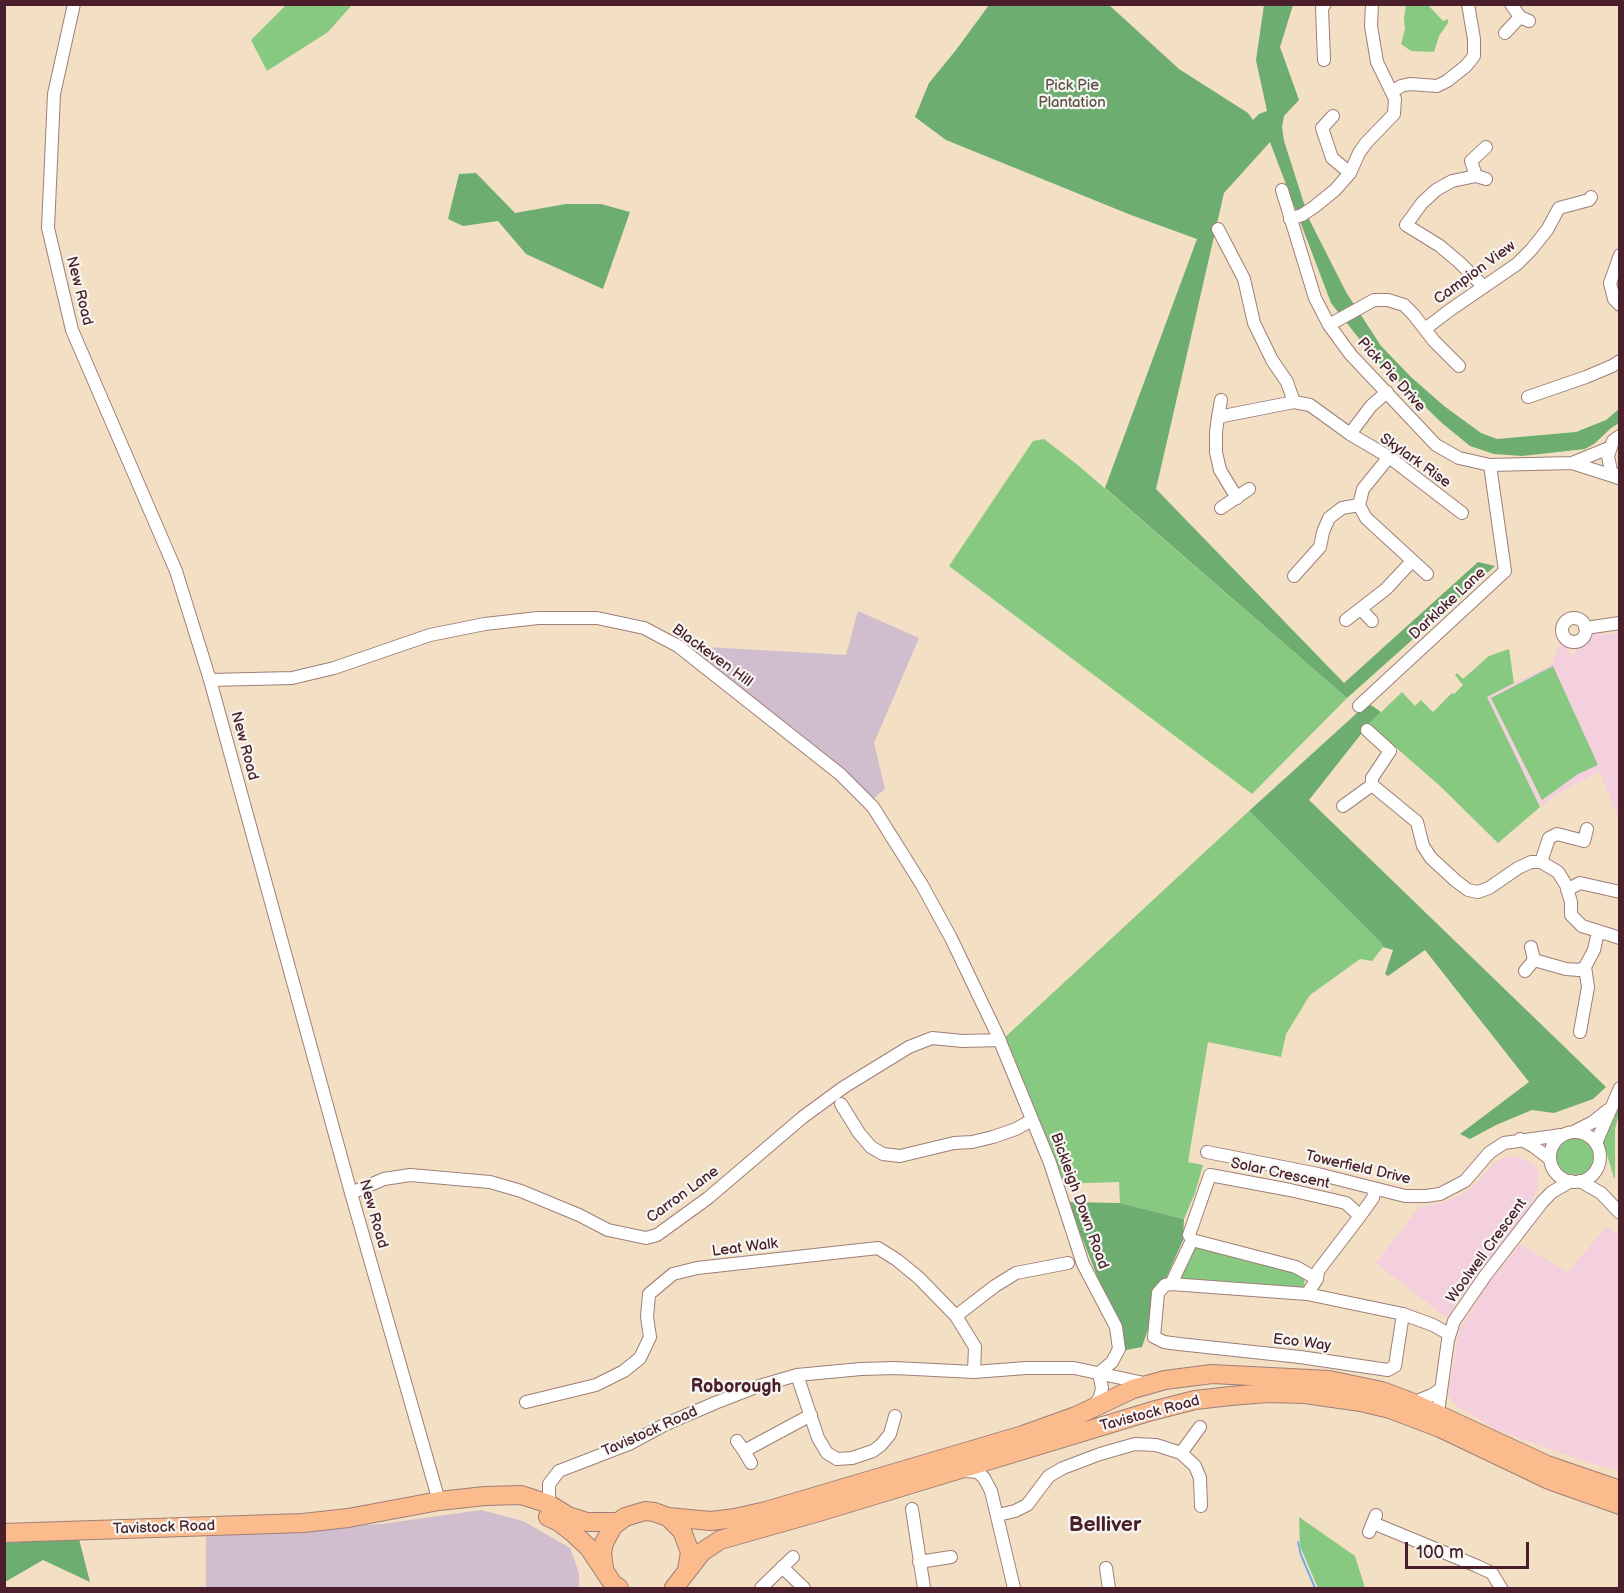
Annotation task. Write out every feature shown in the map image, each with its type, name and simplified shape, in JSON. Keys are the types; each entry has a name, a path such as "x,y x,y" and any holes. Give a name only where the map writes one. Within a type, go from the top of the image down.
{"highway":[{"name":"Tavistock Road","path":"4,1533 303,1523 348,1518 439,1501 521,1495 549,1504 568,1516 587,1522 618,1522 635,1513 645,1511 668,1517 711,1521 735,1518 766,1511 1023,1435 1091,1409 1134,1389 1154,1383 1212,1374 1329,1380 1361,1385 1412,1402 1549,1480 1620,1505"},
{"name":"Tavistock Road","path":"674,1588 702,1552 720,1540 1025,1448 1195,1400 1267,1393 1322,1395 1437,1418 1547,1465 1620,1490"},
{"name":"Tavistock Road","path":"502,1496 559,1522 589,1548 605,1577 619,1588"},
{"path":"668,1517 676,1523 687,1539 690,1551 687,1570"},
{"path":"605,1577 604,1543 618,1522"}],"street":[{"name":"New Road","path":"74,4 54,94 48,228 72,330 176,571 210,680 351,1193 439,1501"},
{"path":"1324,60 1322,8 1325,4"},
{"path":"1290,219 1314,207 1335,190 1350,173 1365,143 1384,132 1394,114 1395,99 1377,62 1371,26 1372,4"},
{"path":"1392,92 1401,86 1410,84 1437,86 1466,66 1474,56 1474,39 1468,4"},
{"path":"1505,33 1525,19 1511,4"},
{"path":"1313,116 1322,128 1332,158 1350,173"},
{"path":"1322,128 1333,116"},
{"path":"1484,287 1440,246 1406,225 1422,203 1436,190 1452,181 1481,178 1471,161 1486,147"},
{"name":"Pick Pie Drive","path":"1282,190 1316,298 1329,325 1351,355 1436,445 1459,458 1490,465 1572,463 1618,478"},
{"name":"Campion View","path":"1425,329 1517,264 1547,230 1559,208 1589,200 1591,197"},
{"path":"1218,229 1244,279 1254,323 1272,360 1287,382 1294,402 1218,417"},
{"path":"1620,255 1610,283 1614,299 1620,305"},
{"path":"1329,325 1374,300 1388,300 1404,305 1434,341 1459,366"},
{"path":"1528,397 1586,377 1620,361"},
{"path":"1350,434 1371,406 1387,392"},
{"path":"1221,400 1216,432 1216,452 1220,470 1237,498"},
{"name":"Skylark Rise","path":"1294,402 1310,405 1350,434 1389,457 1462,513"},
{"path":"1618,478 1608,464 1609,448 1620,435"},
{"name":"Pick Pie Drive","path":"1572,463 1609,448"},
{"path":"1389,457 1363,489 1359,505 1366,518 1427,574"},
{"name":"Darklake Lane","path":"1359,706 1505,571 1490,465"},
{"path":"1221,508 1249,489"},
{"path":"1294,576 1320,548 1329,518 1341,508 1359,505"},
{"path":"1346,620 1386,589 1412,561"},
{"path":"1362,609 1372,621"},
{"name":"Blackeven Hill","path":"210,680 292,678 334,668 430,635 485,624 538,618 597,618 644,628 678,646 840,774 873,807 922,885 951,938 999,1037"},
{"path":"1585,628 1620,623"},
{"path":"1367,730 1390,751 1372,778 1372,785"},
{"path":"1343,806 1372,785"},
{"path":"1372,785 1417,822 1423,846 1431,858 1468,890 1478,892 1518,868 1531,862 1541,862 1558,872 1567,890 1571,915 1582,926 1620,938"},
{"path":"1541,862 1549,838 1557,834 1584,841 1587,829"},
{"path":"1567,890 1580,883 1620,892"},
{"path":"1534,960 1566,969 1579,970 1584,967 1594,950 1598,932"},
{"path":"1531,947 1534,960"},
{"path":"1526,970 1534,960"},
{"path":"1580,1032 1588,987 1584,967"},
{"name":"Bickleigh Down Road","path":"999,1037 1061,1193 1083,1263 1116,1327 1119,1349 1112,1362 1099,1373"},
{"name":"Carron Lane","path":"351,1193 384,1179 410,1175 490,1182 531,1195 608,1230 646,1238 657,1234 708,1198 803,1117 844,1087 909,1047 932,1038 963,1041 999,1037"},
{"path":"1596,1143 1620,1088"},
{"path":"842,1104 859,1134 871,1147 883,1154 900,1156 954,1143 993,1137 1016,1129 1032,1120"},
{"path":"1552,1165 1552,1146 1562,1135 1593,1122 1609,1110"},
{"path":"1575,1131 1587,1134 1596,1143 1600,1157 1598,1168 1590,1177 1576,1181"},
{"name":"Towerfield Drive","path":"1207,1152 1306,1172 1405,1196 1426,1197 1440,1194 1465,1181 1496,1146 1520,1139 1562,1135"},
{"path":"1520,1139 1533,1146 1562,1179 1576,1181 1601,1193 1620,1213"},
{"name":"Woolwell Crescent","path":"1437,1418 1449,1334 1454,1321 1469,1297 1542,1201 1549,1188 1552,1165"},
{"name":"Solar Crescent","path":"1192,1240 1190,1235 1210,1175 1346,1203 1360,1216"},
{"name":"Woolwell Crescent","path":"1542,1201 1552,1192 1576,1181"},
{"path":"1308,1294 1317,1279 1318,1271 1373,1198 1375,1189"},
{"path":"1317,1279 1296,1266 1192,1240 1168,1285 1308,1294 1403,1314 1433,1325 1449,1334"},
{"name":"Leat Walk","path":"526,1402 596,1385 624,1371 640,1358 650,1337 647,1317 649,1294 673,1274 697,1268 878,1248 919,1278 956,1316 975,1347 974,1372"},
{"path":"956,1316 1016,1273 1068,1263"},
{"name":"Eco Way","path":"1168,1285 1158,1293 1154,1337 1164,1342 1300,1357 1389,1370 1395,1366 1403,1314"},
{"name":"Tavistock Road","path":"549,1504 549,1484 560,1471 629,1444 666,1424 715,1403 756,1387 798,1375 895,1368 974,1372 1074,1368 1137,1383 1154,1383"},
{"name":"Tavistock Road","path":"1091,1409 1100,1397 1102,1389 1099,1373"},
{"path":"798,1375 818,1438 827,1453 837,1459 852,1458 873,1451 890,1434 895,1416"},
{"path":"1412,1402 1441,1389"},
{"path":"750,1463 740,1446 811,1415"},
{"path":"1181,1453 1200,1428"},
{"path":"998,1515 1016,1511 1027,1505 1049,1476 1100,1454 1135,1444 1156,1445 1181,1453 1195,1466 1200,1478 1201,1506"},
{"path":"991,1491 992,1476 997,1464 1025,1448"},
{"path":"942,1474 978,1472 984,1478 991,1491 998,1515 1014,1588"},
{"path":"912,1509 924,1588"},
{"path":"1373,1523 1477,1566 1492,1574 1501,1588"},
{"path":"761,1588 793,1557"},
{"path":"919,1562 951,1557"},
{"path":"783,1567 804,1588"},
{"path":"1106,1568 1109,1588"}],"shaded area":[{"path":"858,611 919,638 874,743 885,789 872,800 698,657 707,647 846,655"},
{"path":"1600,632 1605,635 1619,632 1619,819 1599,771 1559,793 1540,807 1486,697 1552,664 1561,641 1569,647 1570,655 1573,655 1576,648 1586,642 1589,636"},
{"path":"1516,1156 1534,1164 1538,1171 1535,1196 1527,1210 1455,1304 1448,1319 1376,1263 1419,1207 1459,1196 1475,1185 1494,1163 1505,1157"},
{"path":"1607,1226 1619,1238 1619,1470 1592,1464 1495,1429 1457,1406 1448,1395 1459,1330 1490,1282 1520,1244 1568,1272"},
{"path":"481,1510 523,1521 570,1548 579,1573 579,1588 206,1588 206,1534 382,1524"}],"green space":[{"path":"287,4 352,5 328,32 267,71 251,40"},
{"name":"Pick Pie Plantation","path":"1108,4 1179,69 1248,113 1253,120 1259,114 1267,111 1256,60 1264,5 1293,5 1280,47 1299,100 1284,116 1282,127 1284,141 1309,219 1346,292 1381,346 1444,406 1481,433 1497,439 1576,432 1606,420 1619,409 1619,423 1585,449 1522,456 1494,454 1470,446 1442,423 1376,360 1331,303 1270,142 1224,193 1156,489 1344,683 1478,562 1495,566 1347,698 1105,488 1197,239 1131,215 946,140 915,117 929,83 989,5"},
{"path":"1406,5 1428,5 1443,21 1448,19 1434,52 1411,51 1401,44 1405,29"},
{"path":"476,173 515,213 566,204 601,204 630,212 603,289 526,254 498,221 463,226 448,219 459,174"},
{"path":"1044,439 1079,466 1347,698 1252,794 949,566 1033,441"},
{"path":"1509,649 1514,683 1487,697 1540,807 1498,843 1440,786 1369,724 1402,692 1415,706 1421,700 1433,712 1463,685 1455,675 1457,673 1463,679 1489,656"},
{"path":"1553,666 1598,765 1578,774 1542,800 1491,698"},
{"path":"1368,703 1381,712 1309,800 1606,1087 1593,1099 1554,1113 1532,1110 1470,1139 1460,1134 1529,1082 1425,950 1388,976 1385,974 1393,950 1383,947 1249,811"},
{"path":"1249,811 1383,947 1372,961 1360,959 1310,995 1286,1034 1281,1057 1208,1042 1188,1162 1203,1165 1184,1219 1120,1203 1119,1182 1061,1184 1002,1040"},
{"path":"1619,1101 1615,1129 1614,1178 1603,1141"},
{"path":"1575,1137 1588,1143 1594,1156 1588,1169 1575,1175 1562,1169 1556,1156 1562,1143"},
{"path":"1068,1202 1120,1203 1184,1219 1183,1240 1163,1285 1142,1347 1121,1351 1121,1337"},
{"path":"1196,1245 1285,1267 1305,1277 1304,1286 1300,1290 1182,1280 1180,1278"},
{"path":"1299,1517 1355,1556 1365,1588 1318,1588 1300,1546"},
{"path":"79,1539 90,1582 43,1560 5,1582 4,1543"}],"waterway":[{"path":"1298,1542 1315,1588"}],"district":[{"name":"Roborough","path":"736,1387"},
{"name":"Belliver","path":"1105,1526"}]}
